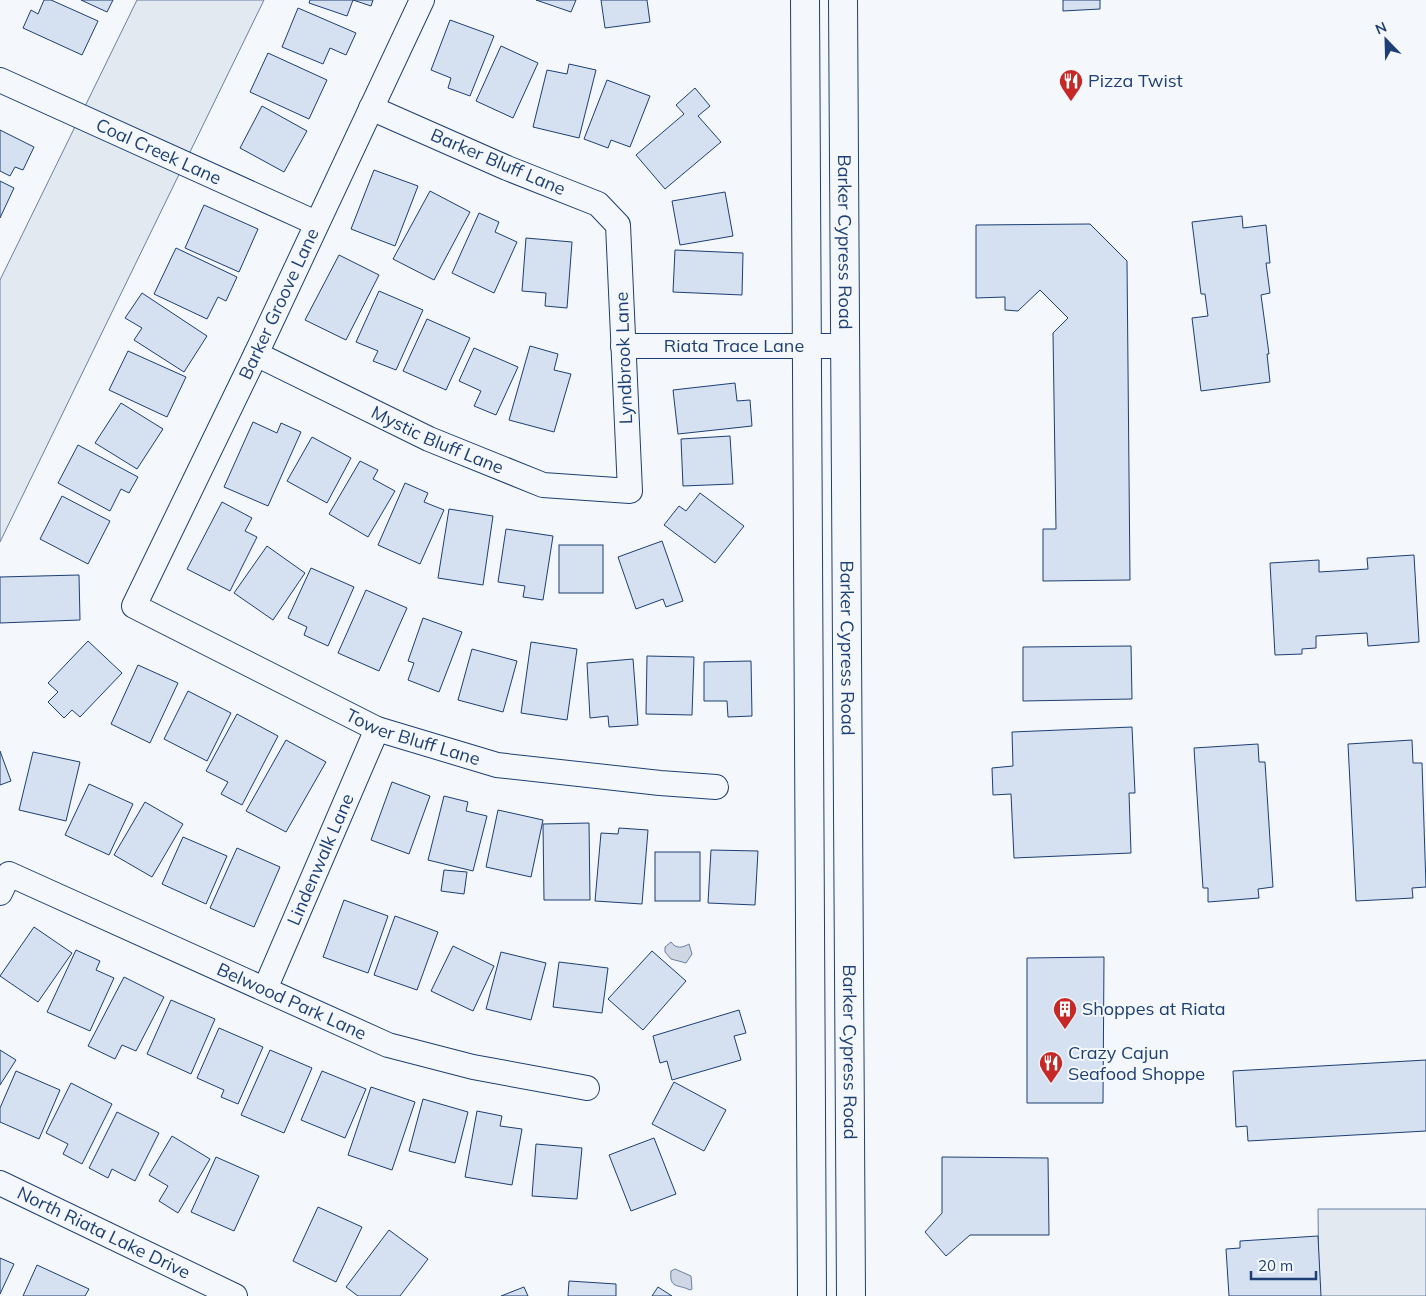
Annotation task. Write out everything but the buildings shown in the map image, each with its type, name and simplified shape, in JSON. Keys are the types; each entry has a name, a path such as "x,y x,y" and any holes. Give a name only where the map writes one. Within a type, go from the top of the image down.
{"main road":[{"path":"805,0 812,1296"},
{"name":"Barker Cypress Road","path":"843,0 851,1296"},
{"path":"808,689 847,694"}],"street":[{"name":"Barker Groove Lane","path":"134,606 256,354 422,0"},
{"name":"Coal Creek Lane","path":"0,80 316,223"},
{"name":"Barker Bluff Lane","path":"371,108 507,168 598,204 618,225"},
{"name":"Lyndbrook Lane","path":"618,225 630,491"},
{"name":"Riata Trace Lane","path":"623,346 844,346"},
{"name":"Mystic Bluff Lane","path":"256,354 429,439 543,484 630,491"},
{"name":"Tower Bluff Lane","path":"134,606 377,729 497,764 660,783 716,787"},
{"name":"Lindenwalk Lane","path":"265,989 377,729"},
{"name":"Belwood Park Lane","path":"5,883 265,989 388,1045 473,1067 587,1088"},
{"name":"North Riata Lake Drive","path":"0,1183 235,1296"}],"shaded area":[{"path":"137,0 264,0 0,542 0,280"},
{"path":"671,942 679,947 689,944 692,954 686,963 671,959 665,952 665,947"},
{"path":"1318,1209 1426,1209 1426,1296 1319,1296"},
{"path":"675,1269 691,1276 692,1289 675,1285 671,1281 671,1271"}],"place":[{"name":"Pizza Twist","path":"1071,102"},
{"name":"Shoppes at Riata","path":"1065,1030"},
{"name":"Crazy Cajun Seafood Shoppe","path":"1051,1084"}]}
